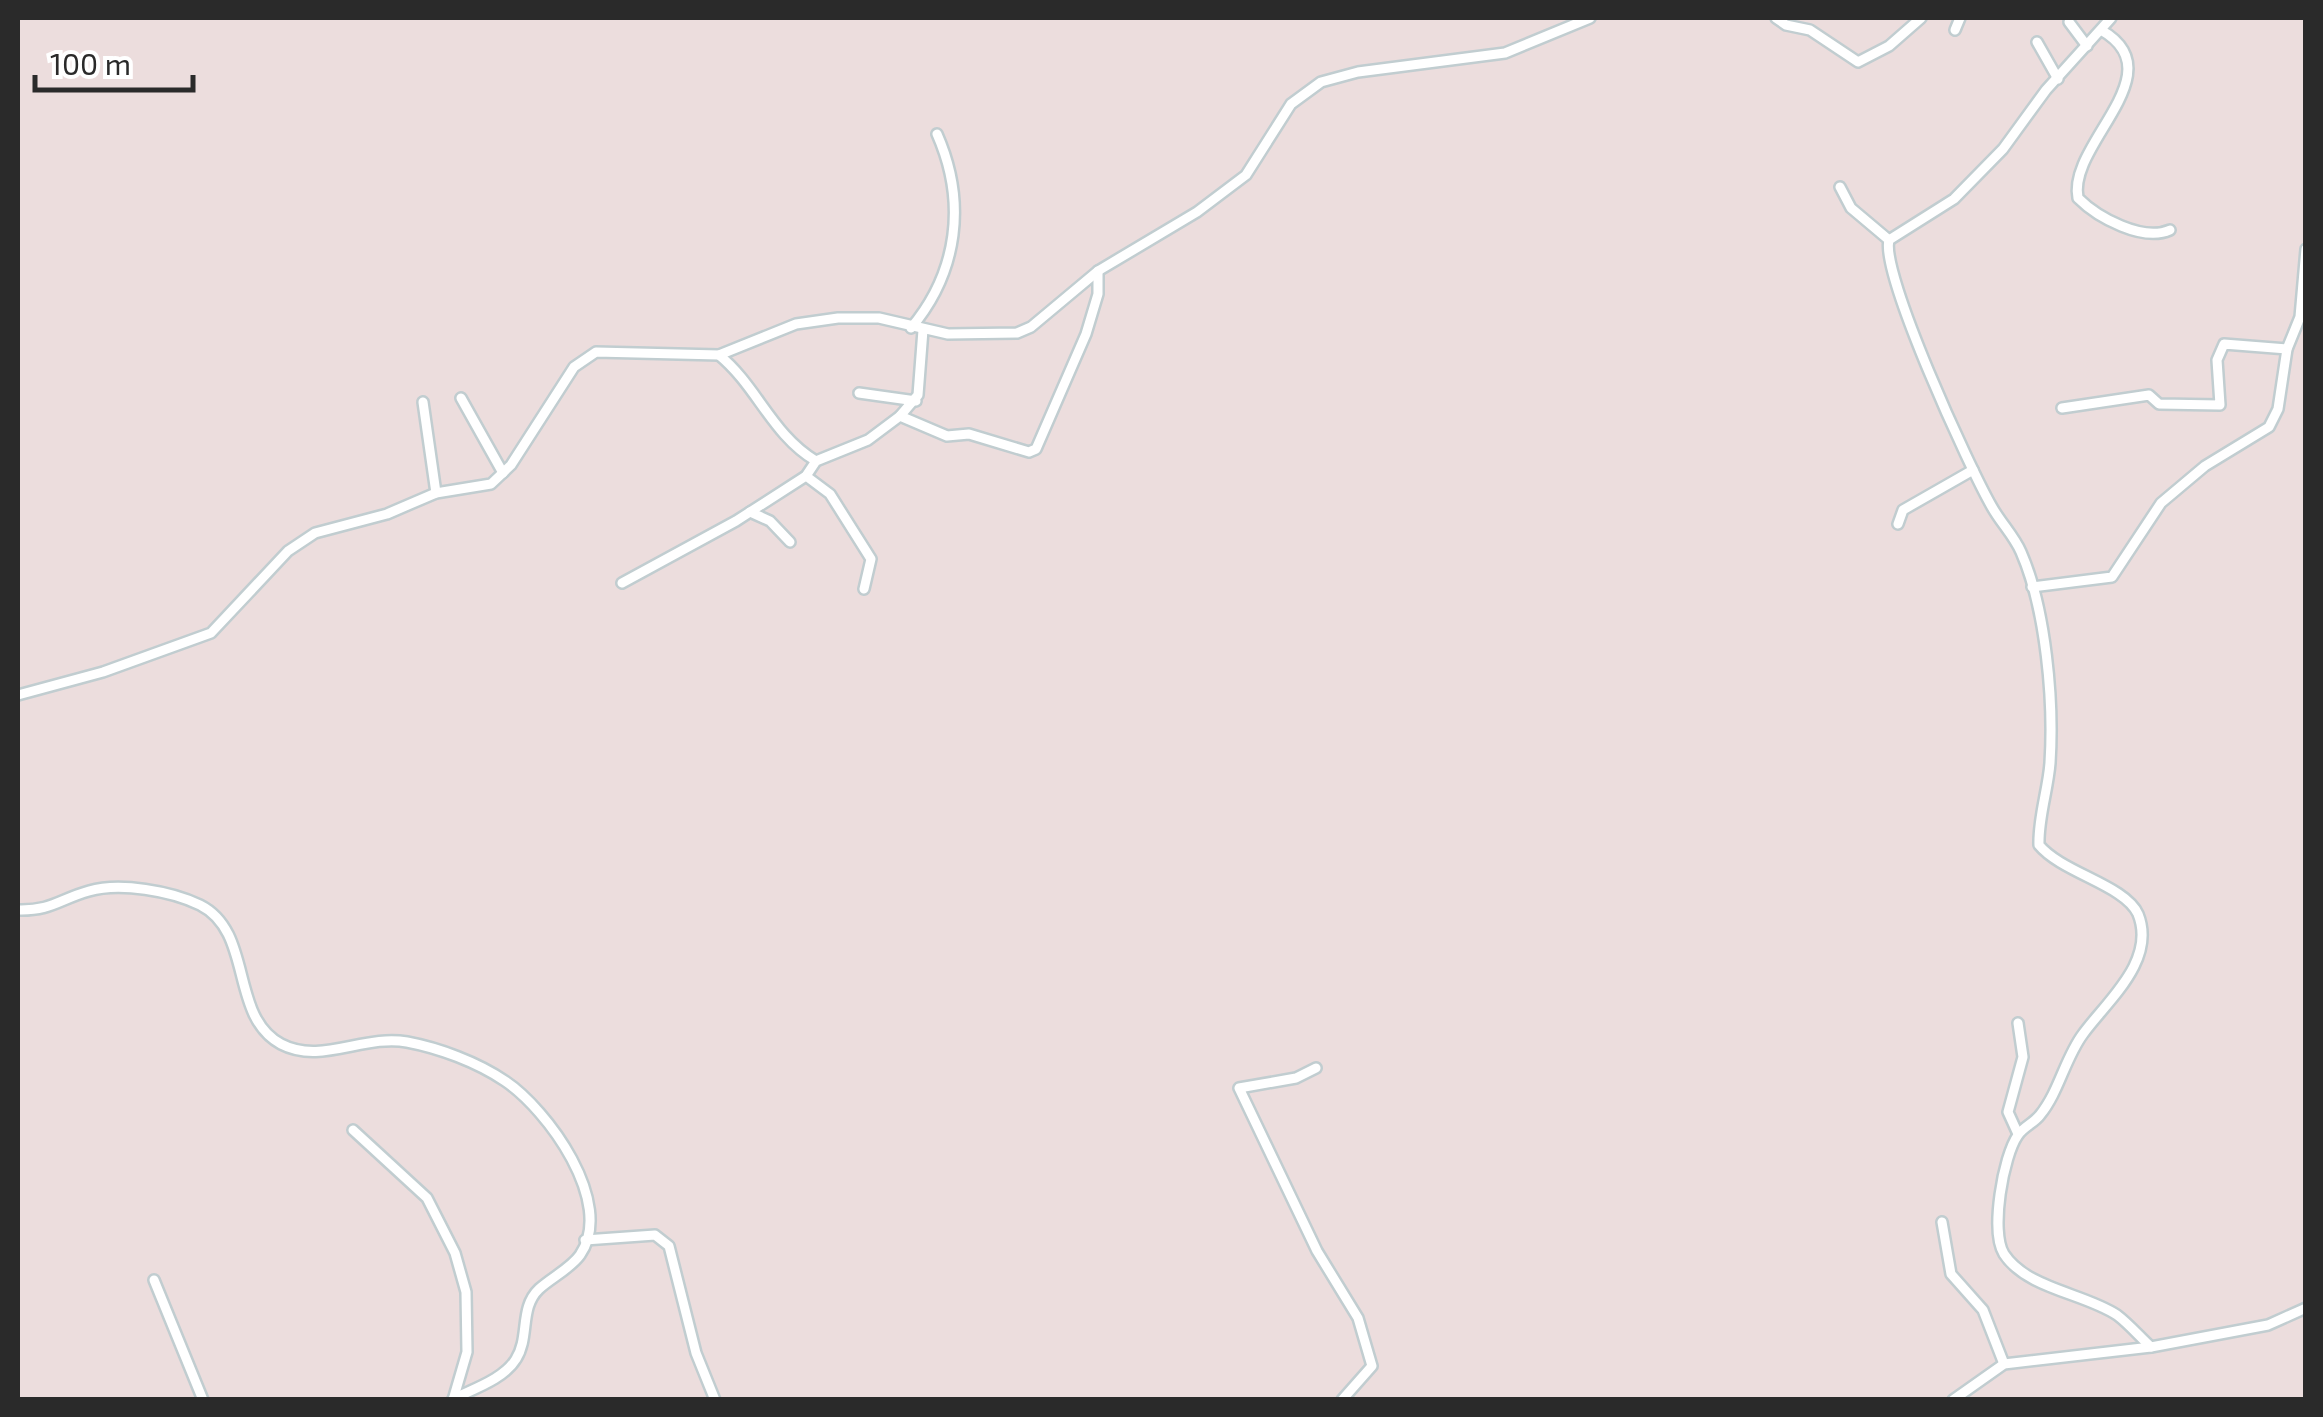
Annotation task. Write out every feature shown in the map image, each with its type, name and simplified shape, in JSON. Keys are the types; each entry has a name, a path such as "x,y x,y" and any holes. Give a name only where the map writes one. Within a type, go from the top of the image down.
{"street":[{"path":"18,695 103,672 211,633 288,552 316,533 387,514 436,493 474,490 492,484 583,359 596,352 719,356 753,338 813,320 879,318 923,330 980,336 1017,333 1031,327 1098,271 1197,212 1246,176 1290,104 1321,82 1358,72 1505,53 1590,18"},
{"path":"1776,18 1786,25 1810,30 1858,62 1889,46 1921,18"},
{"path":"1956,30 1960,18"},
{"path":"1888,240 1954,199 2003,149 2111,18"},
{"path":"2069,22 2088,46"},
{"path":"2101,30 2117,40 2127,54 2128,66 2122,96 2082,172 2078,198 2096,213 2143,234 2158,236 2170,230"},
{"path":"2037,42 2058,78"},
{"path":"911,328 933,302 955,228 954,184 938,134"},
{"path":"1840,187 1851,208 1888,240 1888,262 1913,339 1938,385 1973,470 2020,550 2032,587 2052,700 2050,764 2039,846 2051,860 2116,893 2137,912 2140,930 2134,964 2116,998 2083,1034 2041,1115 2018,1134 2007,1158 2001,1196 2000,1248 2018,1268 2117,1315 2150,1347"},
{"path":"2032,587 2112,577 2161,502 2205,466 2270,427 2278,409 2287,349 2300,317 2306,249"},
{"path":"900,416 947,436 969,434 1029,452 1036,449 1086,334 1098,294 1098,271"},
{"path":"622,582 750,512 806,476 816,461 868,440 900,416 916,401 923,330"},
{"path":"2062,408 2149,395 2159,404 2220,404 2217,360 2224,344 2287,349"},
{"path":"719,356 736,369 782,433 816,461"},
{"path":"859,393 916,401"},
{"path":"461,398 503,473"},
{"path":"423,402 436,493"},
{"path":"1898,524 1903,510 1973,470"},
{"path":"806,476 830,494 870,559 864,589"},
{"path":"750,512 770,521 790,542"},
{"path":"18,910 46,910 88,891 118,886 198,904 217,916 229,933 262,1030 280,1043 303,1052 366,1042 410,1043 500,1078 516,1089 580,1172 586,1196 585,1240 580,1255 529,1300 521,1347 508,1369 453,1399"},
{"path":"2018,1023 2022,1057 2008,1112 2018,1134"},
{"path":"1316,1068 1296,1078 1239,1088 1317,1252 1358,1318 1372,1366 1342,1400"},
{"path":"353,1130 426,1198 455,1253 466,1292 467,1352 453,1399"},
{"path":"1942,1222 1951,1274 1983,1310 2004,1364"},
{"path":"585,1240 655,1235 669,1246 696,1353 715,1400"},
{"path":"154,1280 203,1400"},
{"path":"1953,1400 2004,1364 2150,1347 2268,1325 2306,1308"}]}
